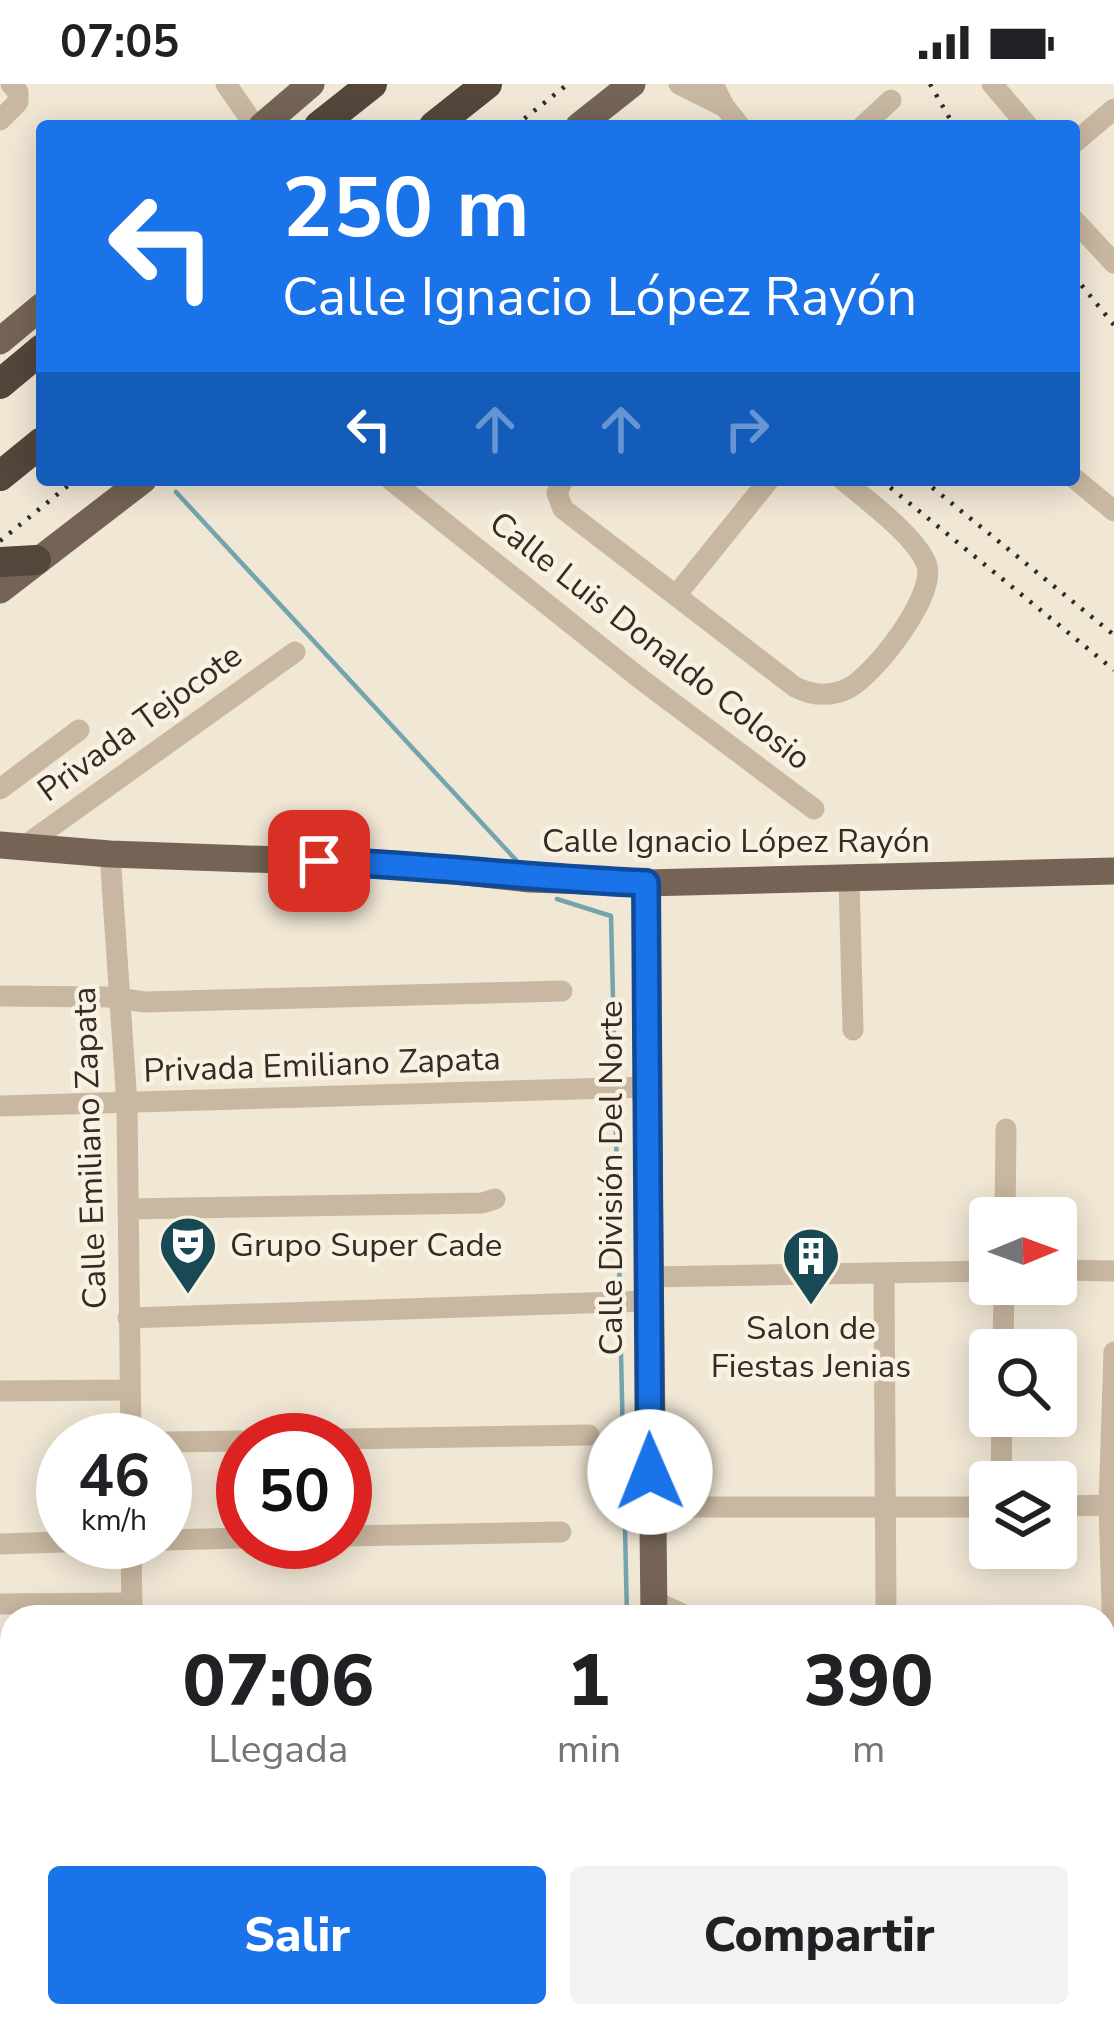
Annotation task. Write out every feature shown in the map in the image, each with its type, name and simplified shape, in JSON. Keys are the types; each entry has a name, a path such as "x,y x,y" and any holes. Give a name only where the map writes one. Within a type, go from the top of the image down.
{"highway":[{"path":"326,120 371,84"},
{"path":"442,120 487,84"},
{"path":"0,384 36,354"},
{"path":"0,476 36,447"},
{"path":"0,562 36,560"}],"main road":[{"path":"266,120 311,84"},
{"path":"587,120 632,84"},
{"path":"0,341 36,311"},
{"path":"0,590 135,486"},
{"name":"Calle Ignacio López Rayón","path":"12,846 393,864 530,879 646,883 1114,871"},
{"name":"Calle División Del Norte","path":"646,883 628,1088 654,1605"}],"street":[{"path":"0,120 19,99 11,84"},
{"path":"679,84 719,93 736,120"},
{"path":"992,84 1023,120"},
{"path":"238,88 256,120"},
{"path":"869,120 892,100"},
{"path":"1080,138 1114,110"},
{"path":"1080,226 1114,262"},
{"path":"1080,483 1114,511"},
{"name":"Calle Luis Donaldo Colosio","path":"399,486 625,667 814,808"},
{"path":"560,486 557,493 563,508 795,687 816,695 848,688 874,665 917,608 928,577 927,563 914,544 850,486"},
{"path":"677,594 764,486"},
{"name":"Privada Tejocote","path":"12,846 295,652"},
{"path":"0,789 79,730"},
{"name":"Calle Emiliano Zapata","path":"110,854 127,1105 130,1413"},
{"path":"849,879 853,1030"},
{"name":"Privada Emiliano Zapata","path":"0,996 165,1002 562,991"},
{"name":"Privada Emiliano Zapata","path":"0,1106 628,1088"},
{"path":"1005,1197 1006,1129"},
{"path":"128,1209 378,1207 496,1199"},
{"path":"1077,1270 1114,1271"},
{"path":"128,1318 637,1295 969,1272"},
{"path":"884,1274 886,1605"},
{"path":"1113,1605 1114,1352"},
{"path":"0,1391 129,1390"},
{"path":"372,1439 589,1435"},
{"path":"1077,1505 1111,1504"},
{"path":"651,1507 969,1507"},
{"path":"372,1536 561,1532"},
{"path":"0,1544 36,1543"},
{"path":"131,1569 132,1605"}],"waterway":[{"path":"176,492 516,860"},
{"path":"557,899 611,916 615,1081"},
{"path":"615,1093 620,1297"},
{"path":"620,1309 627,1605"}],"railway":[{"path":"523,120 568,84"},
{"path":"930,84 951,120"},
{"path":"1080,283 1114,325"},
{"path":"0,541 68,486"},
{"path":"888,486 1114,670"},
{"path":"930,486 1114,635"}],"place":[{"name":"Grupo Super Cade","path":"188,1296"},
{"name":"Salon de Fiestas Jenias","path":"811,1307"}],"route":[{"path":"319,861 530,879 646,883 650,1472"}]}
